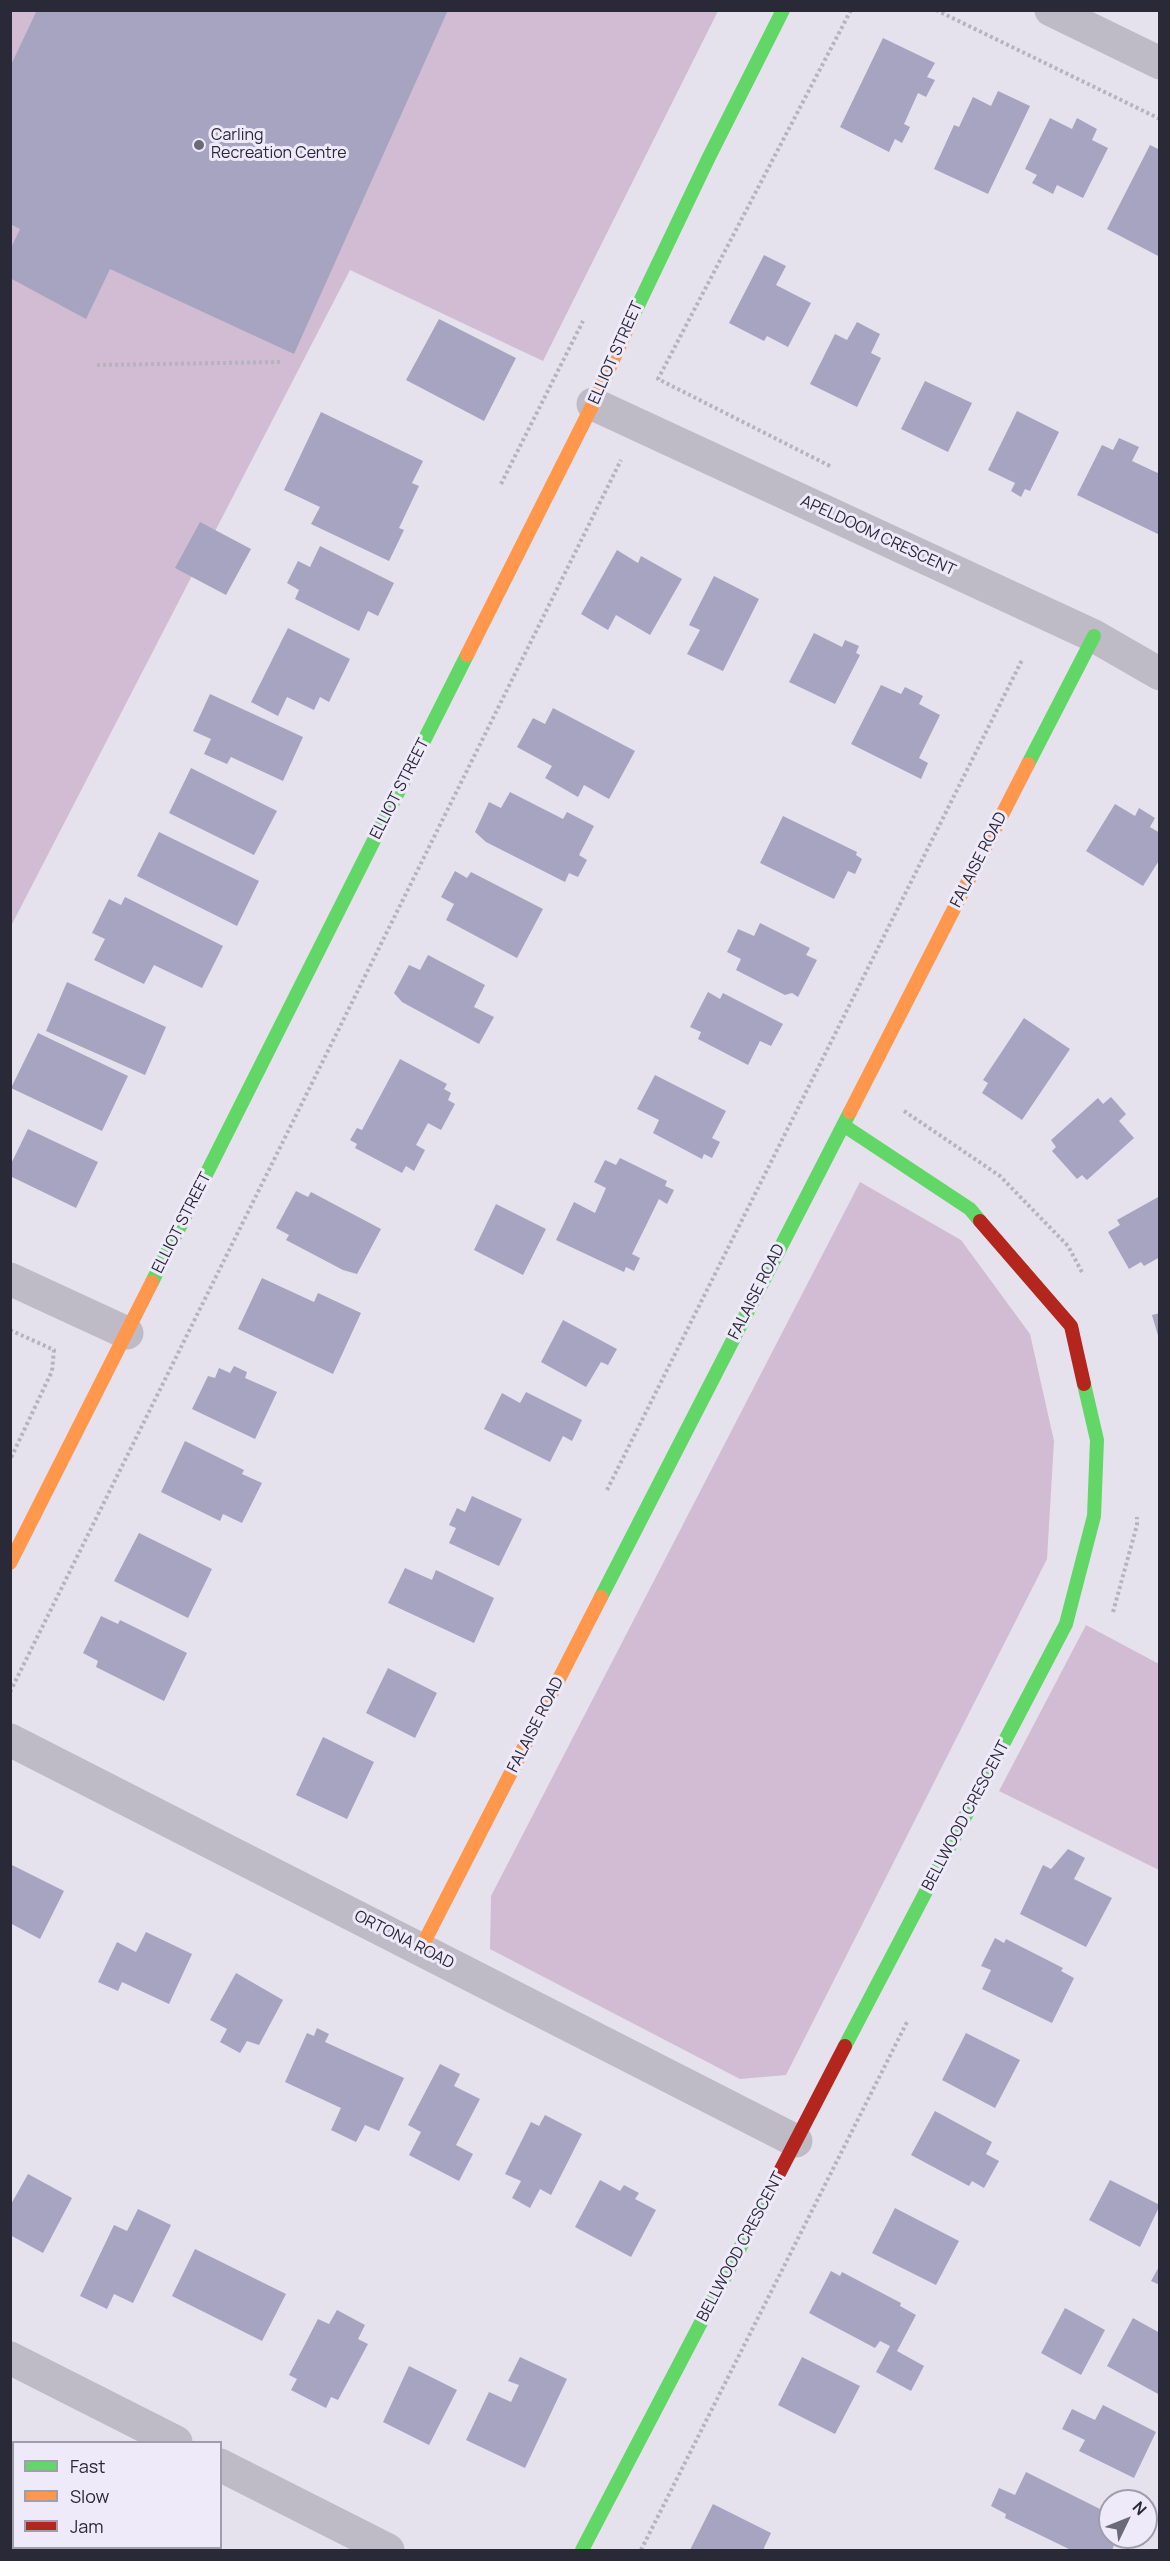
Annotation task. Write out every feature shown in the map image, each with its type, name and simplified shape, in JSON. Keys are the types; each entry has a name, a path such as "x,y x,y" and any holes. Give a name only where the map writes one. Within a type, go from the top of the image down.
{"street":[{"name":"ELLIOT STREET","path":"10,1563 593,404 631,318 731,111 783,10"},
{"path":"1051,10 1160,63"},
{"name":"APELDOOM CRESCENT","path":"593,404 1094,636 1160,674"},
{"name":"FALAISE ROAD","path":"421,1948 1094,636"},
{"name":"BELLWOOD CRESCENT","path":"582,2550 1066,1624 1094,1516 1097,1440 1071,1326 970,1209 843,1125"},
{"path":"10,1279 127,1333"},
{"name":"ORTONA ROAD","path":"10,1740 796,2141"},
{"path":"10,2358 174,2441"},
{"path":"222,2466 388,2550"}],"path":[{"path":"839,471 658,379 851,10"},
{"path":"936,10 1160,119"},
{"path":"501,483 584,319"},
{"path":"98,365 281,362"},
{"path":"10,1692 624,454"},
{"path":"606,1491 1022,660"},
{"path":"10,1330 54,1350 52,1371 10,1460"}],"shaded area":[{"path":"11,11 718,11 543,361 350,270 11,926"},
{"path":"860,1182 961,1240 1030,1334 1054,1441 1047,1559 786,2075 740,2079 490,1949 491,1896"},
{"path":"1086,1625 1159,1664 1159,1870 999,1791"}],"building":[{"name":"Carling Recreation Centre","path":"37,10 448,10 294,354 110,269 86,319 10,278 10,250 20,229 10,224 10,67"},
{"path":"883,38 935,63 927,77 935,80 926,97 918,93 904,124 910,127 902,143 895,139 889,152 840,127"},
{"path":"998,91 1030,106 988,194 934,169 954,125 959,127 973,97 991,106"},
{"path":"1050,118 1072,129 1077,118 1097,129 1092,140 1108,148 1083,198 1057,185 1053,194 1032,183 1037,175 1025,169"},
{"path":"1150,145 1160,150 1160,257 1107,229"},
{"path":"764,255 786,266 776,285 811,303 788,347 767,336 764,341 729,323"},
{"path":"439,319 516,358 484,421 406,380"},
{"path":"857,322 880,334 871,353 881,358 857,407 810,384 835,334 847,340"},
{"path":"925,381 972,403 948,452 901,429"},
{"path":"1017,411 1059,432 1030,491 1025,489 1021,497 1011,491 1015,483 988,470"},
{"path":"321,412 423,461 412,483 419,486 399,528 404,530 389,561 311,524 320,507 284,490"},
{"path":"1119,438 1139,447 1132,461 1160,474 1160,535 1077,495 1102,445 1113,450"},
{"path":"200,522 251,549 226,595 175,568"},
{"path":"320,546 394,583 378,616 368,611 359,631 295,599 299,590 287,583 298,561 310,567"},
{"path":"617,550 638,563 641,556 682,579 650,635 616,615 608,630 581,614"},
{"path":"714,576 759,599 723,671 687,654 700,630 689,625"},
{"path":"288,628 350,659 329,702 320,697 314,710 287,697 278,716 251,702"},
{"path":"814,633 842,647 845,640 859,646 856,653 860,655 835,704 789,682"},
{"path":"881,685 901,694 905,687 923,696 919,704 940,715 919,758 928,763 921,779 851,744"},
{"path":"210,694 303,737 283,781 231,757 227,764 204,754 211,739 193,731"},
{"path":"553,708 635,751 609,799 584,785 578,797 545,778 552,766 517,747 533,718 545,724"},
{"path":"191,768 277,811 254,855 169,813"},
{"path":"510,792 563,819 567,812 594,826 579,855 587,860 578,877 569,873 565,882 486,842 475,832 489,802 501,808"},
{"path":"1115,804 1135,816 1139,808 1155,818 1150,827 1160,833 1160,859 1143,886 1086,851"},
{"path":"783,816 857,852 856,855 862,859 855,874 848,871 834,899 760,863"},
{"path":"159,832 259,881 237,926 137,876"},
{"path":"455,871 467,878 471,872 543,909 517,958 446,920 454,904 441,897"},
{"path":"125,897 223,946 202,988 154,965 144,984 94,960 105,939 92,933 109,899 121,905"},
{"path":"760,923 810,948 806,955 817,960 798,997 792,993 785,995 736,970 741,959 727,952 738,929 754,936"},
{"path":"428,955 485,985 474,1007 494,1017 479,1044 402,1002 394,993 409,965 420,970"},
{"path":"67,982 166,1027 145,1075 46,1031"},
{"path":"708,992 720,999 723,993 783,1024 771,1046 760,1041 748,1065 698,1039 701,1032 690,1027"},
{"path":"1024,1018 1070,1049 1022,1120 982,1093 988,1083 983,1080"},
{"path":"38,1033 128,1076 102,1131 11,1088"},
{"path":"400,1059 447,1084 444,1089 451,1093 448,1100 455,1104 441,1130 428,1123 416,1145 425,1150 414,1171 406,1166 402,1173 355,1148 357,1144 350,1140 357,1128 362,1130"},
{"path":"655,1075 726,1111 712,1138 720,1142 712,1158 704,1154 702,1159 653,1133 659,1120 637,1109"},
{"path":"1111,1097 1126,1114 1119,1121 1134,1138 1087,1180 1082,1175 1077,1179 1052,1151 1056,1147 1051,1140 1098,1098 1103,1104"},
{"path":"28,1129 98,1162 76,1208 10,1176 10,1166"},
{"path":"620,1158 667,1181 665,1186 674,1190 667,1204 659,1199 632,1254 640,1258 634,1271 626,1267 624,1272 556,1240 574,1202 595,1213 606,1188 594,1182 605,1160 616,1165"},
{"path":"296,1191 308,1197 311,1192 381,1229 357,1274 343,1270 286,1240 289,1235 276,1228"},
{"path":"1160,1196 1160,1257 1144,1266 1141,1262 1129,1269 1108,1232 1120,1225 1117,1220"},
{"path":"496,1204 546,1229 523,1275 474,1250"},
{"path":"262,1278 314,1302 318,1293 361,1313 333,1374 238,1329"},
{"path":"1160,1313 1160,1339 1159,1339 1152,1315"},
{"path":"563,1320 617,1349 608,1365 601,1362 586,1387 541,1362"},
{"path":"234,1366 247,1372 245,1378 277,1392 255,1439 192,1409 208,1376 215,1378 219,1368 230,1373"},
{"path":"526,1392 582,1420 572,1441 563,1436 550,1462 484,1429 502,1393 520,1403"},
{"path":"185,1441 244,1470 242,1474 262,1483 242,1523 223,1514 220,1521 161,1492"},
{"path":"472,1496 522,1519 499,1566 449,1543 456,1528 449,1525 457,1508 465,1512"},
{"path":"139,1533 212,1569 188,1618 114,1581"},
{"path":"405,1568 432,1580 436,1570 494,1598 474,1643 388,1603"},
{"path":"101,1616 118,1624 120,1620 187,1653 164,1701 96,1667 98,1661 83,1653"},
{"path":"388,1668 437,1693 415,1738 366,1713"},
{"path":"323,1737 374,1762 347,1819 296,1795"},
{"path":"1068,1849 1085,1858 1074,1879 1112,1898 1086,1947 1020,1914 1043,1865 1051,1869"},
{"path":"10,1864 64,1891 40,1939 10,1923"},
{"path":"146,1932 192,1954 169,2004 122,1982 118,1991 98,1982 117,1942 136,1952"},
{"path":"995,1938 1004,1943 1006,1939 1063,1968 1061,1971 1074,1978 1052,2023 982,1989 991,1970 981,1966"},
{"path":"236,1973 283,2000 259,2045 247,2041 240,2053 220,2042 227,2029 210,2020"},
{"path":"317,2028 329,2034 325,2042 404,2078 379,2131 365,2125 356,2142 331,2130 341,2108 285,2082 307,2033 314,2036"},
{"path":"966,2033 1020,2060 995,2108 942,2080"},
{"path":"440,2064 460,2074 454,2086 480,2099 456,2145 473,2154 459,2181 409,2155 421,2132 408,2125"},
{"path":"935,2111 992,2142 986,2154 999,2161 984,2188 972,2181 969,2186 911,2155"},
{"path":"545,2115 582,2134 551,2195 540,2189 530,2208 512,2198 521,2181 505,2174 531,2122 539,2126"},
{"path":"28,2174 72,2198 43,2253 10,2235 10,2206"},
{"path":"600,2180 620,2191 624,2185 639,2193 635,2199 656,2210 631,2257 575,2227"},
{"path":"1110,2180 1160,2205 1140,2247 1089,2220"},
{"path":"895,2208 959,2241 936,2285 872,2253"},
{"path":"138,2209 171,2225 133,2303 114,2294 107,2309 80,2296 114,2225 127,2231"},
{"path":"195,2249 286,2294 262,2341 172,2296"},
{"path":"1160,2265 1160,2285 1151,2281"},
{"path":"831,2271 840,2276 842,2272 901,2303 900,2306 916,2315 897,2351 924,2366 911,2391 876,2372 890,2346 880,2341 875,2348 809,2313"},
{"path":"1065,2308 1105,2330 1081,2375 1041,2353"},
{"path":"337,2310 365,2325 358,2339 368,2344 338,2400 331,2397 326,2408 291,2390 297,2379 289,2375 318,2319 329,2324"},
{"path":"1133,2318 1160,2333 1160,2395 1107,2366"},
{"path":"520,2357 567,2379 525,2468 466,2440 489,2392 511,2402 519,2385 508,2381"},
{"path":"802,2357 860,2386 835,2434 778,2405"},
{"path":"409,2366 457,2390 429,2445 383,2422"},
{"path":"1103,2405 1156,2432 1134,2478 1079,2451 1085,2440 1062,2429 1072,2409 1095,2420"},
{"path":"10,2458 12,2459 12,2531 10,2534"},
{"path":"1026,2472 1098,2508 1098,2549 1112,2550 1071,2550 1005,2518 1006,2514 991,2506 999,2488 1015,2495"},
{"path":"713,2504 771,2533 763,2550 690,2550"},
{"path":"44,2549 98,2549 97,2550"}],"traffic: fast":[{"path":"633,316 783,10"},
{"path":"1028,764 1094,636"},
{"path":"152,1282 467,655"},
{"path":"601,1597 850,1112"},
{"path":"843,1125 970,1209 980,1221"},
{"path":"845,2046 1066,1624 1094,1516 1097,1440 1084,1384"},
{"path":"582,2550 775,2181"}],"traffic: slow":[{"path":"467,655 593,404 633,316"},
{"path":"850,1112 1028,764"},
{"path":"10,1563 152,1282"},
{"path":"421,1948 601,1597"}],"traffic: jam":[{"path":"980,1221 1071,1326 1084,1384"},
{"path":"775,2181 845,2046"}],"place":[{"name":"Carling Recreation Centre","path":"199,145"}]}
